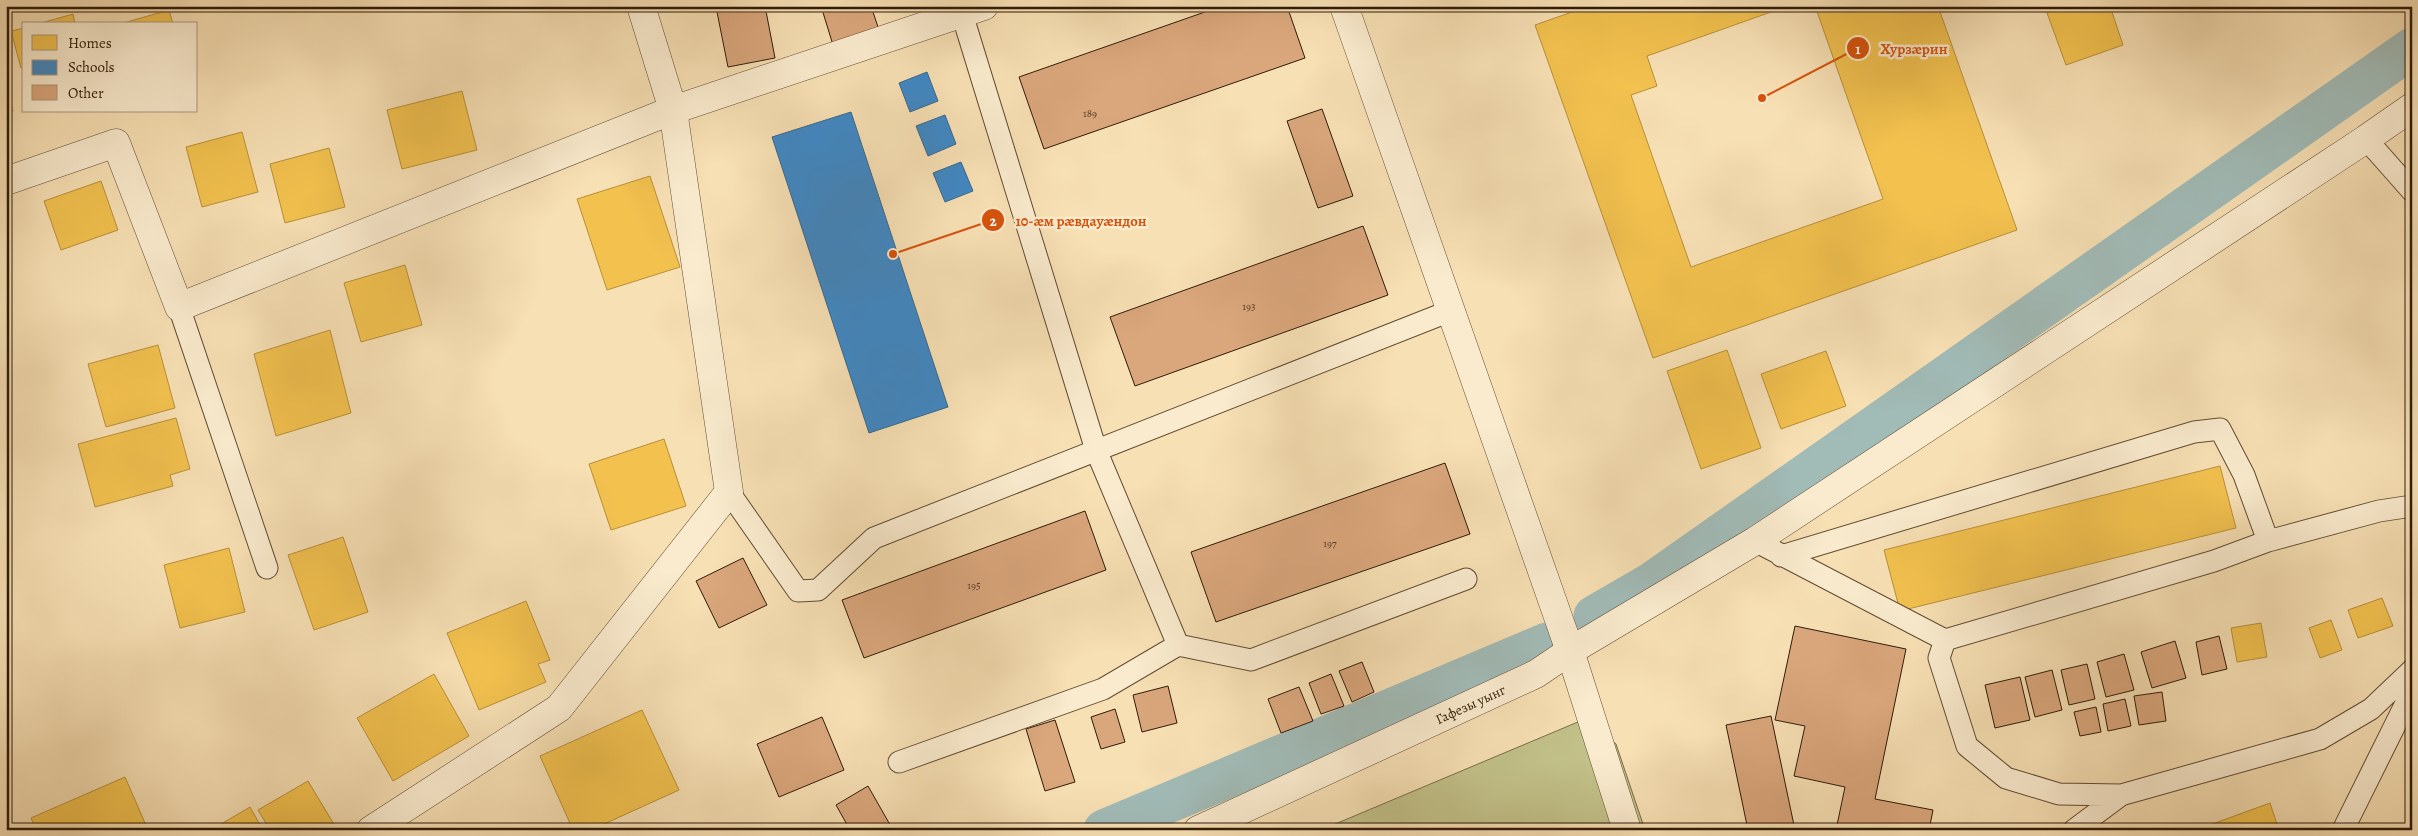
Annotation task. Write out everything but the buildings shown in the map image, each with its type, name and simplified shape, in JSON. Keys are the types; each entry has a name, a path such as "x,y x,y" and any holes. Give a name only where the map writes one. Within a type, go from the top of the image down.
{"street":[{"path":"371,830 559,708 729,492 673,110 640,6"},
{"path":"1344,6 1570,651 1627,830"},
{"path":"6,181 116,143 179,307 673,110 973,10"},
{"name":"Гафезы уынг","path":"1198,830 1536,674 1570,651 1755,541 2412,107"}],"lane":[{"path":"973,10 1096,450 1178,645"},
{"path":"2366,139 2412,191"},
{"path":"179,307 267,568"},
{"path":"729,492 798,591 818,590 874,538 1450,311"},
{"path":"1782,556 2194,432 2220,429 2244,475 2268,541"},
{"path":"1755,541 1945,640 2214,561 2268,541 2379,510 2412,506"},
{"path":"899,762 1103,689 1178,645 1251,660 1466,579"},
{"path":"1945,640 1939,658 1967,746 2006,778 2059,794 2121,795 2320,739 2370,709 2412,670"},
{"path":"2343,830 2412,692"},
{"path":"2074,830 2121,795"}],"shaded area":[{"path":"1585,719 1616,744 1645,830 1321,830"}],"waterway":[{"path":"1594,616 1651,583 2412,48"},
{"path":"1104,830 1547,643"}],"place":[{"name":"Хурзæрин","path":"1762,98"},
{"name":"10-æм рӕвдауӕндон","path":"893,254"}]}
